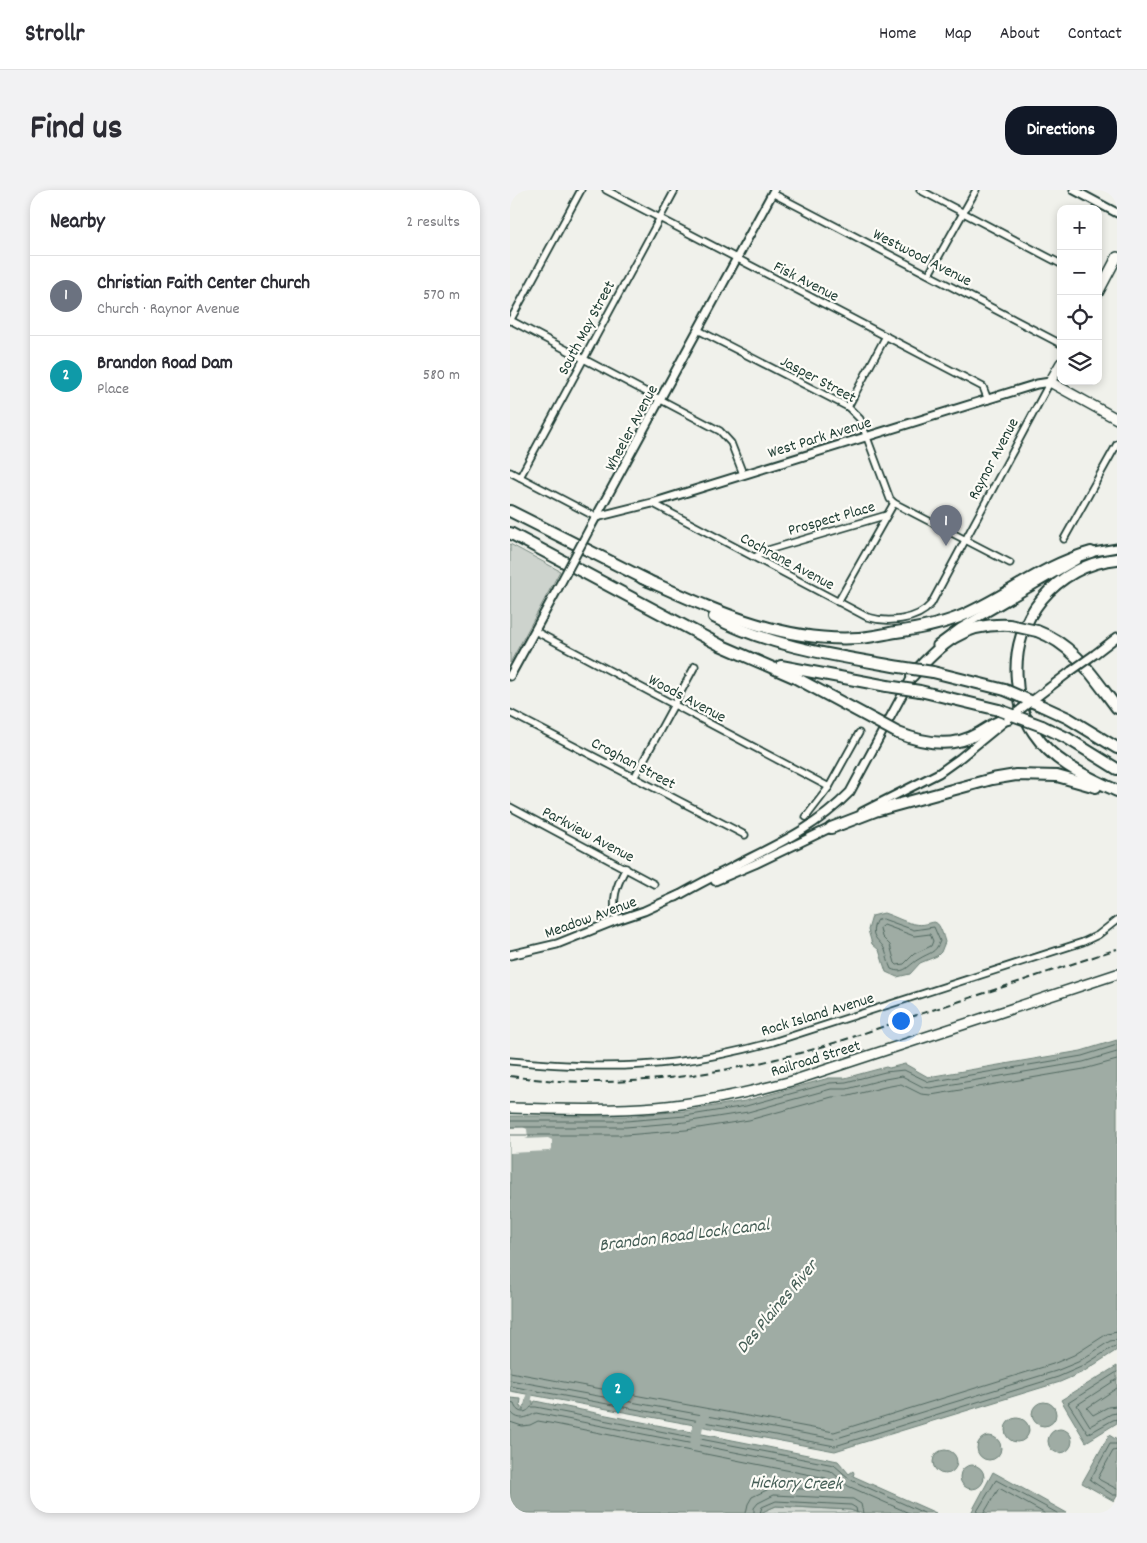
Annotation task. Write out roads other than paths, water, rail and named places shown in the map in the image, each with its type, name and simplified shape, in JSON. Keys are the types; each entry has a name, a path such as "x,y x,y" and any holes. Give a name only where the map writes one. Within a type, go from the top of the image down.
{"highway":[{"path":"510,511 733,627 806,650 933,672 1005,690 1068,718 1117,748"},
{"path":"510,533 720,644 796,678 898,733 915,740 956,742 975,736 1002,720 1008,719"},
{"path":"642,578 723,614 760,627 798,635 833,639 860,638 927,627 959,617 1052,566 1091,552"},
{"path":"1117,558 1091,564 1074,572 1050,590 1035,607 1022,633 1018,645 1016,669 1022,710 1034,733 1050,752 1066,765 1117,793"},
{"path":"912,676 934,652 955,636 980,627 1009,624 1037,631 1062,643 1075,654 1117,708"},
{"path":"763,663 920,691 999,710 1042,726 1067,738 1117,769"},
{"path":"831,828 876,811 992,779 1016,775 1058,776 1117,793"}],"main road":[{"path":"1102,282 1117,258"},
{"name":"Raynor Avenue","path":"1050,382 1057,370"},
{"path":"1050,382 1117,418"},
{"name":"Railroad Street","path":"510,1108 611,1109 658,1106 695,1102 760,1090 1117,974"}],"street":[{"path":"581,190 510,320 720,431 731,443 743,474"},
{"name":"Fisk Avenue","path":"606,190 983,387 988,400"},
{"name":"South May Street","path":"520,477 675,190"},
{"path":"920,190 1057,262"},
{"path":"929,274 976,190"},
{"path":"1074,190 1117,213"},
{"name":"Wheeler Avenue","path":"510,676 773,192"},
{"name":"Westwood Avenue","path":"773,192 1057,342"},
{"name":"Jasper Street","path":"698,330 848,407 860,419 890,499 894,503"},
{"path":"848,407 886,336"},
{"name":"West Park Avenue","path":"596,517 652,503 1037,384 1050,382"},
{"name":"Raynor Avenue","path":"916,614 925,611 930,604 1050,382"},
{"path":"1064,539 1117,444"},
{"path":"510,472 596,517"},
{"name":"Cochrane Avenue","path":"652,503 867,617 877,620 888,620 916,614"},
{"path":"838,602 894,503 1010,564"},
{"name":"Prospect Place","path":"755,557 768,550 887,515"},
{"path":"676,897 785,841 806,829 835,807 850,792 912,676 923,660 943,638 1091,552 1117,548"},
{"name":"Woods Avenue","path":"535,631 829,787"},
{"path":"676,897 755,864 939,773 1117,637"},
{"path":"634,778 695,666"},
{"name":"Croghan Street","path":"510,713 745,836"},
{"path":"806,817 829,787 859,733"},
{"name":"Parkview Avenue","path":"510,807 654,884"},
{"path":"617,920 614,900 617,885 626,868"},
{"name":"Meadow Avenue","path":"510,955 557,944 617,920 644,912 676,897"},
{"name":"Rock Island Avenue","path":"510,1061 561,1065 614,1066 674,1062 732,1053 772,1042 1083,942 1098,935 1117,920"}],"water":[{"path":"884,913 914,924 936,923 942,932 945,942 941,952 937,956 920,963 910,974 897,977 886,972 879,950 872,944 868,930 872,916"},
{"name":"Brandon Road Lock Canal","path":"1117,1040 1117,1350 1083,1372 1060,1382 835,1451 510,1391 510,1116 626,1116 684,1111 745,1101 829,1078 845,1078 886,1067 905,1064 928,1077 1081,1051"},
{"path":"1117,1366 1117,1423 1086,1442 1061,1400"},
{"name":"Hickory Creek","path":"510,1398 521,1399 520,1406 522,1411 526,1400 533,1401 533,1405 535,1401 554,1405 554,1407 556,1405 838,1461 849,1474 853,1471 853,1476 936,1513 859,1513 850,1510 776,1506 760,1513 510,1513"},
{"path":"1044,1402 1053,1405 1056,1414 1053,1423 1044,1426 1035,1423 1032,1414 1035,1405"},
{"path":"1017,1418 1026,1421 1029,1430 1026,1439 1017,1442 1008,1439 1005,1430 1008,1421"},
{"path":"1060,1429 1069,1432 1072,1441 1069,1450 1060,1453 1051,1450 1048,1441 1051,1432"},
{"path":"1109,1435 1117,1440 1117,1496 1114,1501 1082,1483"},
{"path":"989,1436 998,1439 1001,1448 998,1457 989,1460 980,1457 977,1448 980,1439"},
{"path":"945,1450 954,1453 957,1462 954,1471 945,1474 936,1471 933,1462 936,1453"},
{"path":"972,1465 981,1468 984,1477 981,1486 972,1489 963,1486 960,1477 963,1468"},
{"path":"993,1472 1067,1513 971,1513"}],"waterway":[{"path":"527,1407 530,1395"},
{"name":"Des Plaines River","path":"694,1446 698,1426 705,1416"}],"railway":[{"path":"510,1076 576,1082 610,1082 677,1077 743,1066 794,1055 830,1044 1117,949"}],"place":[{"name":"Christian Faith Center Church","path":"946,546"},
{"name":"Brandon Road Dam","path":"618,1414"}]}
